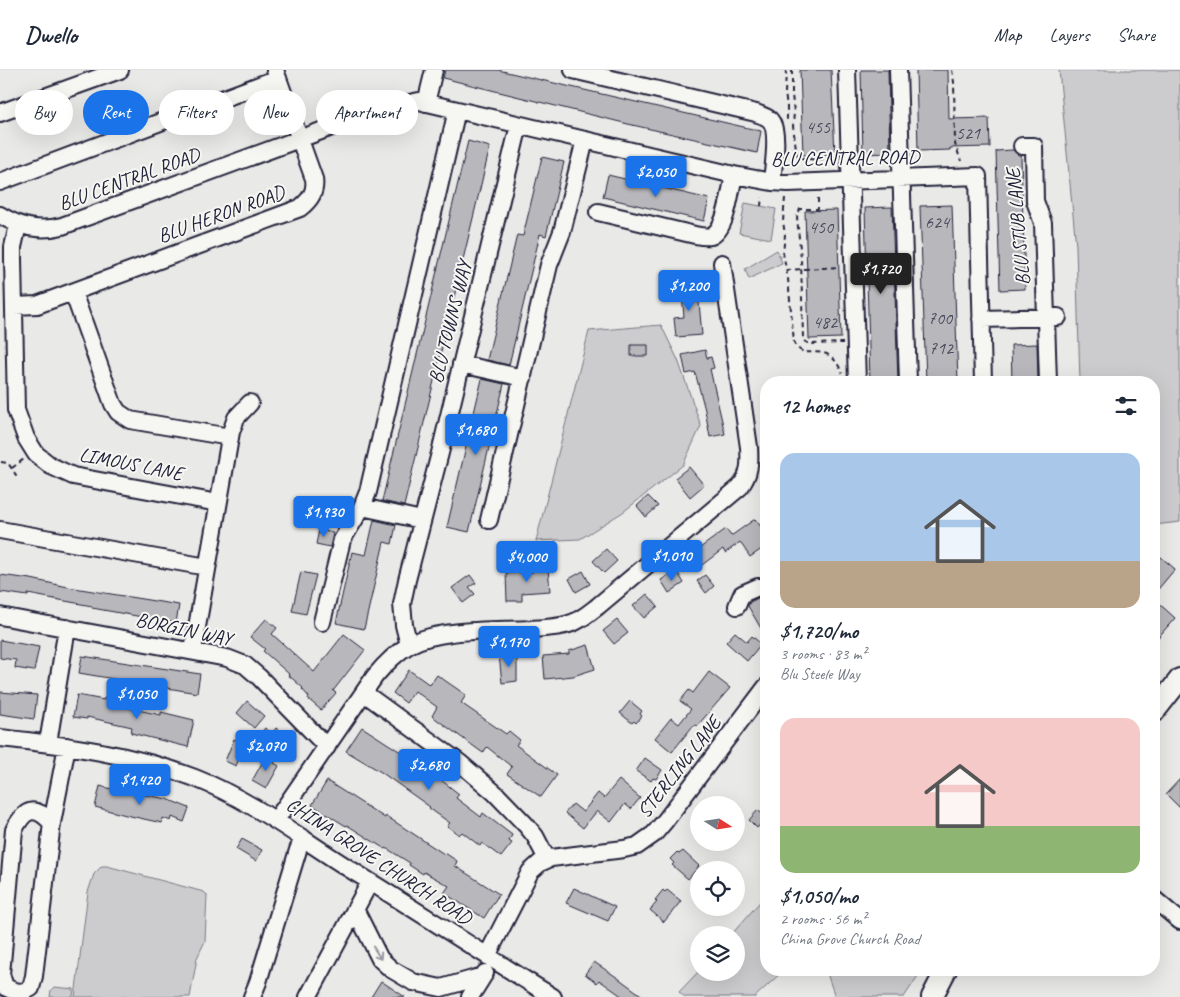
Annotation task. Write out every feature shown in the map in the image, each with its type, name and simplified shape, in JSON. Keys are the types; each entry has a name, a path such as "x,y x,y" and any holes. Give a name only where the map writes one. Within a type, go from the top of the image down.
{"main road":[{"path":"1160,704 1180,679"},
{"path":"932,997 943,976"}],"street":[{"path":"0,113 120,70"},
{"path":"426,103 434,70"},
{"path":"847,70 851,180 851,376"},
{"path":"898,70 908,376"},
{"path":"578,71 756,113 768,118 774,126 772,182"},
{"path":"0,182 276,74"},
{"name":"BLU HERON ROAD","path":"14,306 37,305 300,208 308,202 315,188 315,182 276,74"},
{"name":"BLU CENTRAL ROAD","path":"0,215 27,228 44,229 62,226 381,109 419,102 734,175 772,182 978,176 983,376"},
{"path":"322,622 342,540 368,492 457,110"},
{"name":"BLU TOWNS WAY","path":"409,645 404,625 402,604 407,580 519,125"},
{"path":"489,520 549,266 562,232 585,140"},
{"name":"BLU STUB LANE","path":"1022,146 1034,146 1035,201 1036,209 1043,223 1052,317 1048,376"},
{"path":"598,212 695,236 708,237 716,233 723,224 734,175"},
{"name":"LIMOUS LANE","path":"18,225 13,247 16,410 26,438 36,454 51,466 73,476 218,503"},
{"path":"276,820 387,662 409,645 435,635 544,628 571,624 583,618 598,606 740,487 749,471 750,447 722,263"},
{"path":"72,292 113,404 118,412 130,420 230,437"},
{"path":"981,319 1052,317"},
{"path":"461,364 523,378"},
{"path":"193,650 230,437 236,418 250,403"},
{"path":"362,506 422,520"},
{"path":"0,530 207,567"},
{"path":"737,606 742,594 760,587"},
{"name":"BORGIN WAY","path":"0,616 193,650 227,658 245,665 260,677 327,747"},
{"path":"48,744 67,628"},
{"path":"364,693 460,763 495,793 526,824 535,836 547,859 530,872 483,976 470,997"},
{"name":"STERLING LANE","path":"547,859 624,849 645,842 665,821 760,695"},
{"name":"CHINA GROVE CHURCH ROAD","path":"0,738 67,746 105,753 162,767 195,778 229,793 276,820 370,882 553,997"},
{"path":"52,823 42,814 29,812 21,816 14,830 1,974 4,987 14,992 25,992 32,988 52,823 67,746"},
{"path":"252,997 303,838"},
{"path":"308,997 370,882"},
{"path":"1160,904 1180,921"},
{"path":"355,909 380,959 391,969 413,982 441,988 483,976"}],"path":[{"path":"786,70 787,122"},
{"path":"792,70 793,126 797,156 804,159 843,154"},
{"path":"952,70 954,82 955,144 961,162"},
{"path":"761,206 762,197"},
{"path":"785,198 783,253 796,348 806,352 828,354 847,376"},
{"path":"818,198 818,209 800,209 798,214 804,341 810,344 838,342 846,344"},
{"path":"786,270 834,268 845,264"},
{"path":"837,362 842,362"},
{"path":"12,468 26,457"},
{"path":"1,462 8,463 16,475 16,480"}],"shaded area":[{"path":"1059,70 1180,70 1180,522 1160,524 1160,376 1080,376 1076,246"},
{"path":"745,203 776,209 771,239 739,233"},
{"path":"777,250 782,263 749,279 745,269"},
{"path":"661,325 678,360 701,426 683,465 623,512 580,539 536,541 589,331"},
{"path":"102,866 204,892 207,895 205,941 197,958 190,997 75,997 88,892 94,874"},
{"path":"760,902 760,976 778,976 755,997 685,997 679,992 690,980 745,981 745,926 739,926"},
{"path":"828,976 918,976 904,997 835,997"},
{"path":"54,987 74,989 73,997 50,997 51,990"}],"building":[{"path":"445,70 498,70 761,131 757,153 628,124 443,78"},
{"path":"800,70 831,70 835,154 803,155"},
{"path":"861,70 888,70 890,153 863,154"},
{"path":"916,70 948,70 949,119 989,118 990,147 918,151"},
{"path":"468,141 490,147 404,506 382,501"},
{"path":"1013,150 1021,156 1025,289 1000,290 996,151"},
{"path":"542,157 564,162 546,236 540,234 509,365 487,360 517,235 523,236"},
{"path":"608,175 709,199 704,221 603,197"},
{"path":"952,205 958,376 926,376 920,206"},
{"path":"892,207 898,376 870,376 865,208"},
{"path":"837,210 841,338 809,339 805,211"},
{"path":"697,281 702,335 676,337 674,318 684,317 681,282"},
{"path":"1037,344 1038,376 1012,376 1011,345"},
{"path":"631,345 648,345 648,356 631,356"},
{"path":"705,350 707,358 711,357 714,368 710,369 725,434 710,437 695,372 686,374 682,355"},
{"path":"482,379 504,384 469,532 447,527"},
{"path":"689,467 704,485 690,497 675,478"},
{"path":"648,496 658,506 646,517 637,506"},
{"path":"755,519 760,525 760,550 750,557 740,542 725,553 723,549 698,568 689,556 726,529 731,536"},
{"path":"374,520 396,525 392,544 384,542 364,629 336,623 352,552 366,555"},
{"path":"319,530 333,533 330,547 316,544"},
{"path":"606,549 617,561 604,573 593,561"},
{"path":"1160,556 1175,569 1160,587"},
{"path":"548,568 550,591 522,593 522,601 507,601 506,573 533,572 533,569"},
{"path":"676,570 684,583 669,593 661,580"},
{"path":"583,571 590,584 576,592 569,579"},
{"path":"301,572 316,575 306,614 292,611"},
{"path":"0,575 179,605 176,623 28,594 28,596 0,592"},
{"path":"470,575 476,583 469,587 475,594 463,603 452,588"},
{"path":"705,575 714,586 706,593 697,581"},
{"path":"647,594 658,606 644,618 633,606"},
{"path":"760,597 760,627 748,606 750,602"},
{"path":"1160,604 1175,618 1160,635"},
{"path":"266,619 277,628 272,634 314,672 344,634 365,650 333,691 336,693 321,710 308,699 309,697 303,688 263,651 265,649 250,637"},
{"path":"617,620 628,633 614,644 603,631"},
{"path":"735,632 747,642 752,636 760,645 747,661 726,642"},
{"path":"0,640 39,647 34,671 15,668 16,660 0,658"},
{"path":"588,645 595,669 573,676 545,679 543,656 569,654 569,651"},
{"path":"514,653 517,660 517,681 502,683 499,655"},
{"path":"82,656 200,674 197,693 79,673"},
{"path":"409,670 430,685 437,675 466,695 461,703 506,734 509,731 520,740 516,745 557,775 541,797 507,774 512,767 487,747 483,753 432,716 437,707 415,691 406,703 393,693"},
{"path":"709,672 730,688 697,726 692,727 672,752 655,738 671,718 679,724 691,709 680,701 689,690 693,693"},
{"path":"0,692 37,695 34,719 0,714"},
{"path":"77,695 104,700 104,698 124,703 124,707 161,715 161,712 194,720 188,747 131,733 132,727 87,717 87,719 73,717"},
{"path":"247,701 264,716 254,728 237,713"},
{"path":"630,701 642,711 640,714 642,716 636,723 634,721 632,723 620,713"},
{"path":"362,727 427,769 459,794 456,798 481,817 483,813 512,835 509,841 512,843 501,857 482,843 480,846 462,832 459,835 447,826 450,823 430,807 381,772 346,751"},
{"path":"265,728 272,733 276,728 284,734 281,739 287,743 282,751 261,733"},
{"path":"234,739 245,744 236,766 225,761"},
{"path":"267,754 277,758 274,763 279,766 266,789 252,781"},
{"path":"645,758 662,770 656,779 653,778 651,781 636,771"},
{"path":"1180,779 1180,808 1166,794"},
{"path":"619,780 640,798 631,809 625,804 611,822 597,811 583,828 565,813 573,804 583,812 598,793 604,798"},
{"path":"327,781 445,853 457,861 455,866 499,894 484,918 444,893 449,886 424,872 423,874 409,865 410,863 386,848 312,805"},
{"path":"100,786 131,794 131,792 167,799 189,808 184,822 172,817 171,821 163,818 162,823 126,815 95,807"},
{"path":"758,810 760,812 760,825 757,828 749,820"},
{"path":"242,839 262,850 256,861 236,849"},
{"path":"683,851 694,861 690,861 690,877 688,879 672,865 674,863 670,859 677,852 679,854"},
{"path":"574,888 615,907 608,921 566,903"},
{"path":"663,890 665,892 667,890 681,901 664,922 650,910 657,902 655,900"},
{"path":"594,962 644,997 623,997 599,980 597,983 585,974"},
{"path":"381,981 405,997 371,997"}]}
